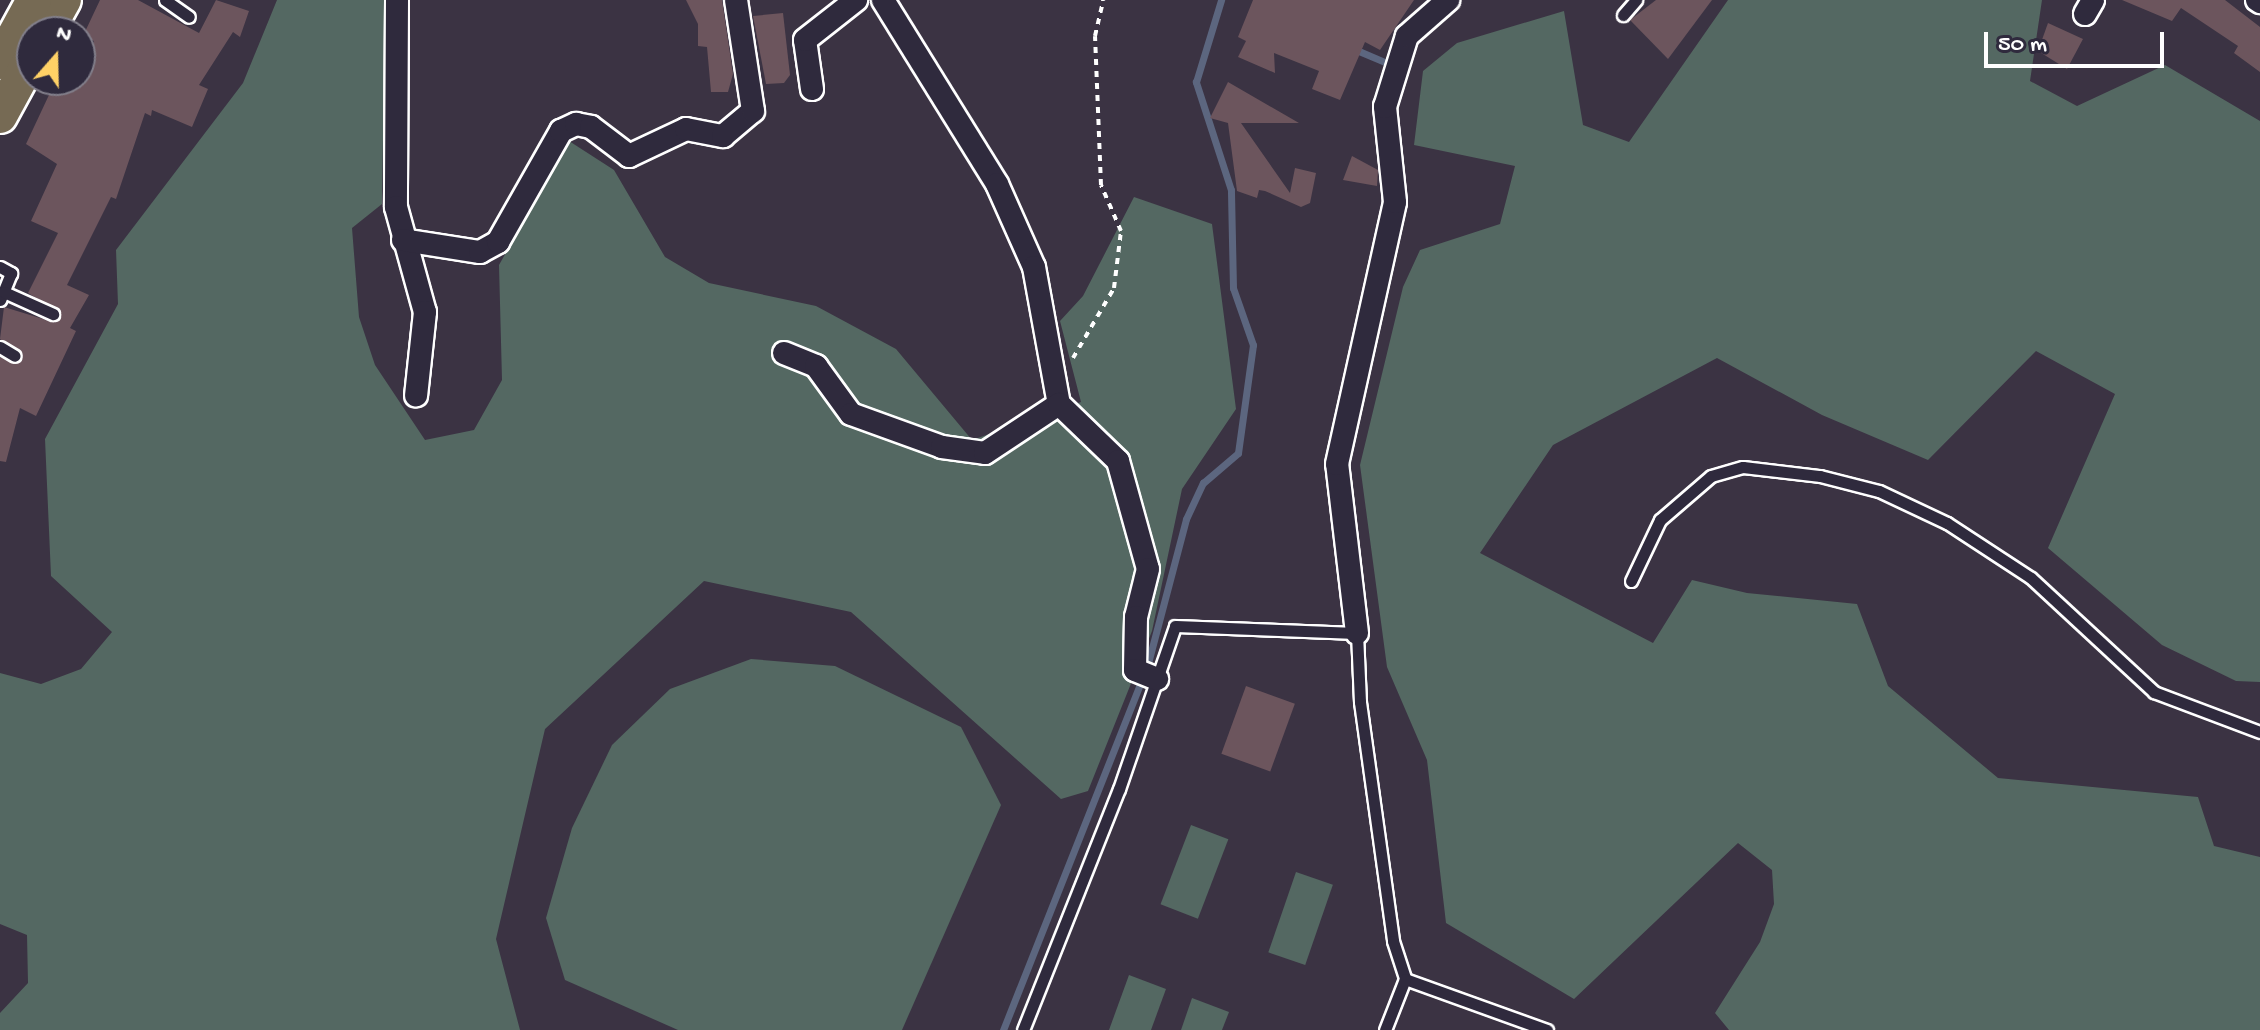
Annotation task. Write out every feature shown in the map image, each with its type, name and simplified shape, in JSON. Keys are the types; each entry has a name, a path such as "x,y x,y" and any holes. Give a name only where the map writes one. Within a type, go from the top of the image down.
{"main road":[{"path":"0,62 34,0"},
{"path":"0,116 16,86"}],"street":[{"path":"397,0 396,207 425,312 416,396"},
{"path":"403,240 480,252 498,242 561,131 576,124 591,127 629,156 686,129 723,136 753,111 736,0"},
{"path":"812,89 805,40 856,0"},
{"path":"883,0 997,184 1034,267 1058,394 1118,461 1148,569 1136,617 1135,670 1157,679"},
{"path":"1357,633 1337,464 1395,202 1385,107 1407,36 1448,0"},
{"path":"784,353 816,366 851,414 942,447 985,453 1058,394"}],"lane":[{"path":"165,0 189,17"},
{"path":"1623,15 1636,0"},
{"path":"0,267 11,273 2,296 53,314"},
{"path":"0,347 15,356"},
{"path":"1631,581 1660,520 1711,476 1743,467 1820,476 1879,491 1947,523 2031,578 2154,692 2260,732"},
{"path":"1023,1030 1175,626 1357,633 1372,794 1393,941 1405,979 1385,1030"},
{"path":"1405,979 1547,1030"}],"path":[{"path":"1058,394 1116,274 1121,231 1101,185 1095,36 1103,0"}],"green space":[{"path":"277,0 395,0 384,75 382,204 352,228 359,317 375,365 425,440 474,430 502,380 499,265 569,141 614,170 665,257 709,283 816,306 896,349 972,440 1081,402 1060,321 1083,296 1134,197 1212,224 1236,409 1182,489 1152,631 1088,791 1061,799 851,612 704,581 545,729 496,939 520,1030 0,1030 0,1013 28,983 27,935 0,924 0,673 41,684 81,669 112,632 51,576 45,439 118,304 116,250 243,83"},
{"path":"1728,0 2042,0 2030,81 2077,106 2165,65 2260,121 2260,682 2236,681 2162,645 2048,548 2115,394 2036,351 1928,460 1822,415 1717,358 1553,445 1480,553 1653,643 1692,580 1747,593 1857,604 1888,686 1998,778 2198,797 2214,846 2260,857 2260,1030 1729,1030 1715,1013 1760,942 1774,904 1772,870 1738,843 1574,999 1446,923 1427,760 1387,667 1360,465 1403,287 1420,250 1500,224 1515,166 1414,145 1423,71 1457,43 1564,11 1583,125 1629,142"},
{"path":"751,659 835,666 961,727 1001,805 902,1030 678,1030 565,980 546,918 572,828 612,745 670,689"},
{"path":"1191,825 1228,839 1198,919 1161,904"},
{"path":"1296,872 1333,885 1305,965 1268,952"},
{"path":"1129,975 1166,989 1151,1030 1109,1030"},
{"path":"1192,998 1229,1012 1222,1030 1181,1030"}],"building":[{"path":"100,0 138,0 199,33 216,0 249,11 240,37 233,32 199,85 208,89 192,127 152,110 151,116 145,113 116,199 111,197 67,285 89,295 70,328 76,331 36,416 20,408 6,462 0,461 0,357 16,364 23,357 0,339 4,307 53,322 61,314 28,293 58,233 31,221 57,164 26,144 48,96 96,96 96,16 92,16"},
{"path":"686,0 722,0 733,74 728,92 711,92 707,47 698,46 698,24"},
{"path":"1253,0 1414,0 1380,50 1365,42 1340,100 1312,89 1319,71 1274,53 1275,73 1238,57 1246,41 1238,37"},
{"path":"1656,0 1712,0 1668,59 1630,20"},
{"path":"2122,0 2225,0 2260,27 2260,72 2234,53 2238,46 2181,8 2172,21"},
{"path":"783,13 790,75 784,83 766,84 753,16"},
{"path":"2048,23 2083,39 2067,69 2038,51"},
{"path":"1228,82 1299,123 1241,123 1290,193 1295,168 1316,173 1310,203 1301,207 1265,191 1259,190 1257,198 1237,191 1228,123 1210,118"},
{"path":"1352,156 1378,170 1377,186 1343,180"},
{"path":"1246,686 1295,704 1270,771 1221,754"}],"waterway":[{"path":"1003,1030 1148,663 1186,519 1203,483 1238,453 1253,345 1233,288 1231,190 1196,82 1221,0"},
{"path":"1354,49 1384,62"}]}
